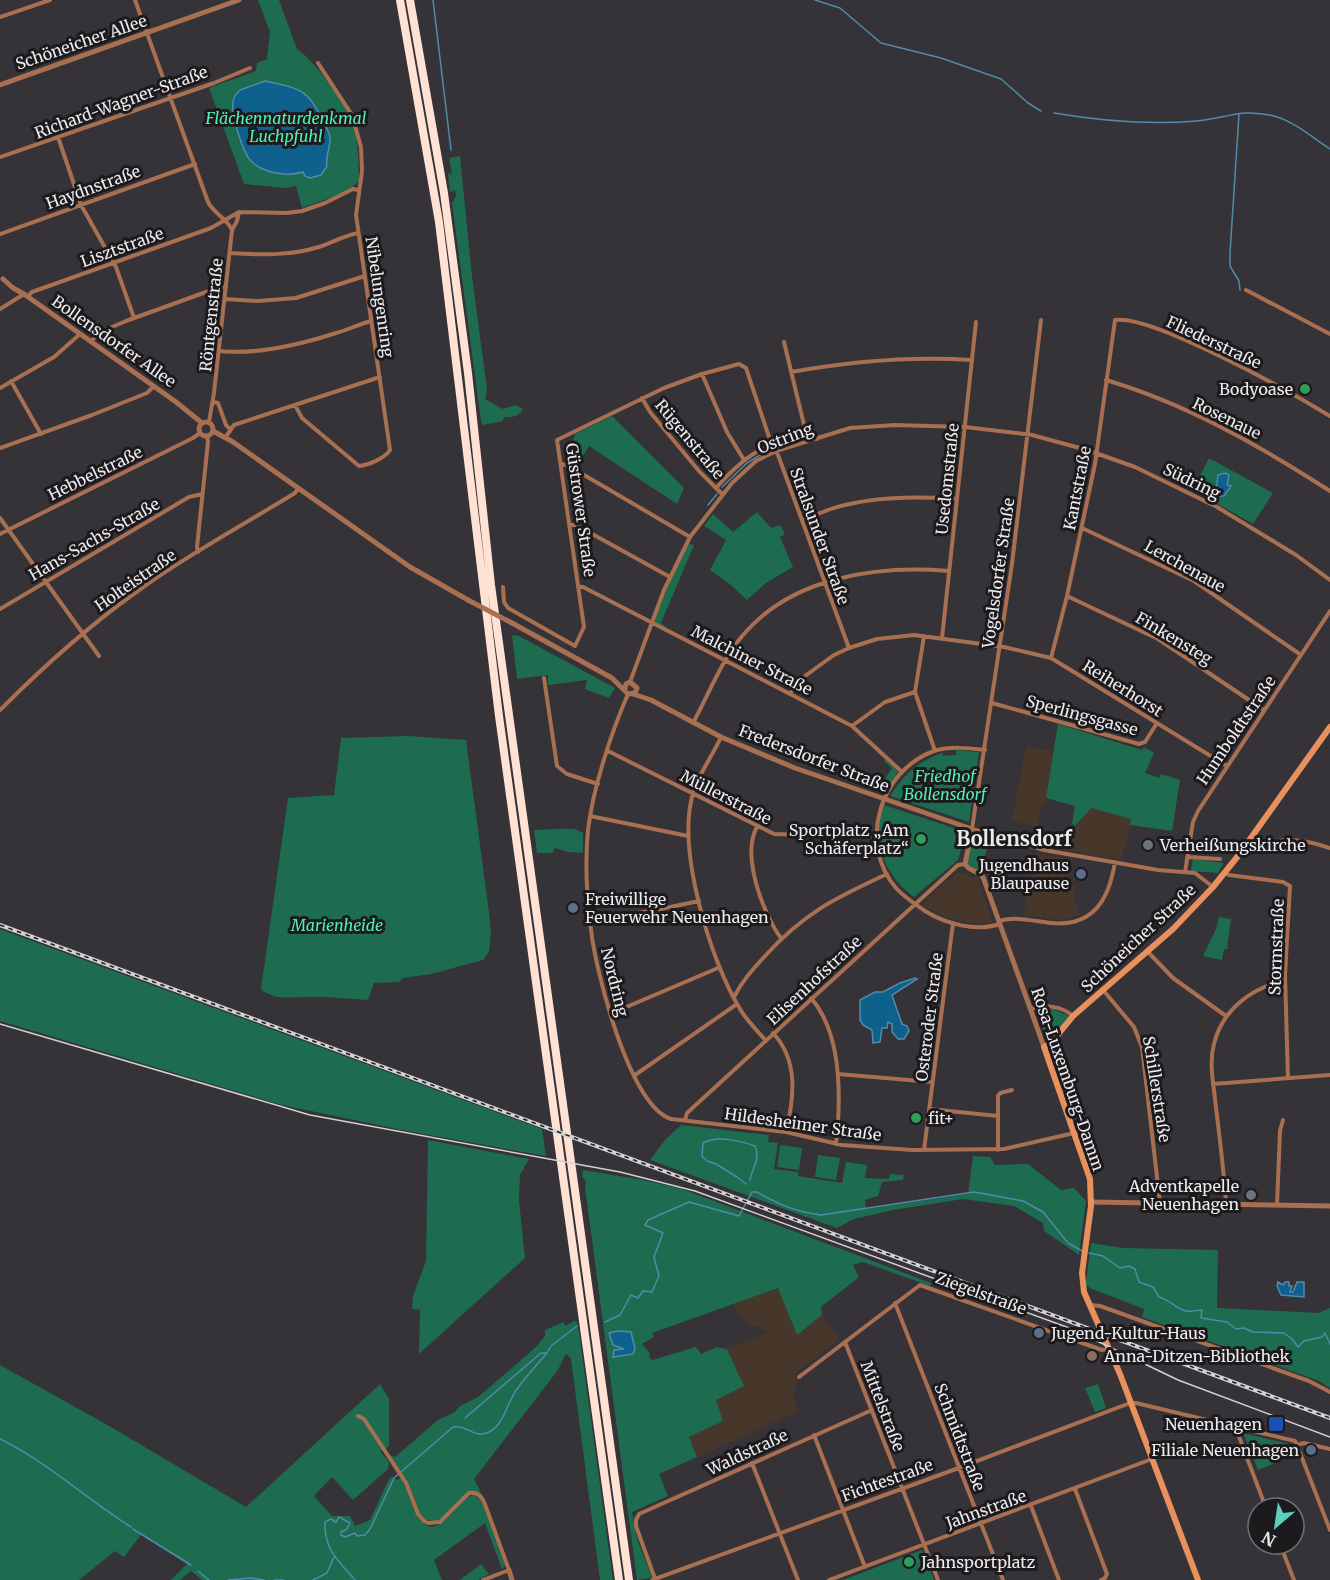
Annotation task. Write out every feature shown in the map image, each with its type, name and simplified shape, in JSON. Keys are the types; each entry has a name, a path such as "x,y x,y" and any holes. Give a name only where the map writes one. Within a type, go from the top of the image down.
{"highway":[{"path":"400,0 439,222 500,716 619,1580"},
{"path":"410,0 444,193 468,373 491,585 628,1579"}],"main road":[{"name":"Schöneicher Straße","path":"1044,1047 1050,1044 1073,1016 1173,929 1213,887 1249,841 1330,727"},
{"name":"Rosa-Luxemburg-Damm","path":"1044,1047 1089,1174 1091,1202 1081,1282 1198,1580"}],"street":[{"path":"0,17 50,0"},
{"path":"135,0 211,209 232,230"},
{"name":"Schöneicher Allee","path":"0,85 239,0"},
{"name":"Nibelungenring","path":"230,429 234,425 380,377 355,210 362,158 355,122 347,105 318,63"},
{"name":"Richard-Wagner-Straße","path":"0,158 250,68"},
{"path":"58,137 81,204 114,262 134,318"},
{"name":"Haydnstraße","path":"0,234 195,164"},
{"path":"239,213 302,211 353,189 358,190"},
{"name":"Lisztstraße","path":"0,309 32,292 211,228 239,213"},
{"name":"Röntgenstraße","path":"203,426 213,402 232,230 239,213"},
{"path":"230,253 292,254 321,247 358,233"},
{"path":"225,299 258,301 296,298 365,276"},
{"name":"Bollensdorfer Allee","path":"1,278 17,286 26,295 188,412 203,426 207,436"},
{"path":"91,342 98,333 134,318 220,287 226,288"},
{"path":"1246,290 1330,334"},
{"name":"Vogelsdorfer Straße","path":"972,829 1000,646 1041,320"},
{"name":"Kantstraße","path":"1051,658 1082,528 1116,320"},
{"name":"Fliederstraße","path":"1116,320 1127,320 1147,326 1193,344 1294,394 1330,416"},
{"path":"219,351 255,350 294,344 371,321"},
{"name":"Usedomstraße","path":"942,638 976,322"},
{"path":"0,388 54,357 81,334"},
{"path":"784,342 806,433 813,433 817,439"},
{"path":"791,372 875,360 914,358 972,360"},
{"name":"Güstrower Straße","path":"503,587 504,602 507,608 575,646 584,629 557,441 642,398 702,374 739,364 743,365"},
{"name":"Stralsunder Straße","path":"743,365 849,648"},
{"path":"702,374 727,432 744,460"},
{"path":"295,405 302,418 346,456 359,466 367,464 387,454 390,450 380,377"},
{"name":"Rosenaue","path":"1107,380 1145,393 1206,419 1263,449 1330,491"},
{"path":"11,381 41,434"},
{"path":"0,448 139,396 150,391 154,386"},
{"name":"Rügenstraße","path":"642,398 658,422 722,494"},
{"path":"213,402 218,403 226,425 230,429 225,438"},
{"name":"Bollensdorfer Allee","path":"203,426 212,425 213,431"},
{"name":"Ostring","path":"631,688 635,669 652,622 670,577 690,537 722,494 749,467 776,451 857,427 921,425 1028,434"},
{"name":"Hebbelstraße","path":"0,534 193,438 203,426"},
{"path":"198,552 196,547 207,436 213,431 298,489"},
{"name":"Ostring","path":"716,488 744,460 771,443 806,433"},
{"name":"Südring","path":"1028,434 1096,453 1144,471 1224,511 1296,555 1330,580"},
{"path":"561,464 567,465 690,537"},
{"name":"Fredersdorfer Straße","path":"298,489 410,567 693,723 795,768 972,829"},
{"name":"Holteistraße","path":"0,710 82,633 137,591 298,489"},
{"name":"Hans-Sachs-Straße","path":"0,609 189,497 202,494"},
{"path":"802,520 832,509 879,500 917,498 957,500"},
{"path":"0,518 99,656"},
{"path":"570,525 576,525 670,577"},
{"name":"Lerchenaue","path":"1082,528 1194,581 1301,655"},
{"path":"693,723 726,660 742,636 766,614 788,599 825,583 854,575 918,568 949,571"},
{"name":"Malchiner Straße","path":"579,587 652,622 852,726 902,772"},
{"name":"Finkensteg","path":"1067,596 1158,639 1264,710"},
{"name":"Humboldtstraße","path":"1185,872 1195,817 1330,611"},
{"path":"924,636 915,692 935,751"},
{"name":"Reiherhorst","path":"789,693 816,667 849,648 887,637 924,636 1000,646 1051,658 1227,766"},
{"path":"544,678 557,766 567,774 598,784"},
{"name":"Nordring","path":"631,688 608,751 590,816 587,845 590,920 595,951 615,1031 634,1075 655,1109 671,1119"},
{"path":"852,726 885,702 915,692"},
{"name":"Sperlingsgasse","path":"992,703 1139,744 1145,742 1157,723"},
{"path":"721,737 693,794 688,836 699,901 718,968 737,1004 766,1041"},
{"path":"985,750 965,747 935,751 902,772 884,800 878,818 876,837 887,874 896,888 915,904 938,918 953,923 981,927 1013,918 1065,923 1086,916 1097,908 1107,895 1115,862"},
{"name":"Müllerstraße","path":"608,751 774,834 876,837"},
{"path":"590,816 688,836"},
{"path":"757,827 752,846 756,886 767,917 781,938"},
{"path":"965,864 972,829 1032,847 1158,870 1195,873 1213,887"},
{"path":"1249,841 1259,844 1276,840 1295,840 1330,848"},
{"path":"1188,856 1220,859"},
{"name":"Elisenhofstraße","path":"685,1120 687,1113 773,1033 958,866 965,864"},
{"name":"Rosa-Luxemburg-Damm","path":"965,864 983,878 1044,1047"},
{"name":"Stormstraße","path":"1224,873 1283,882 1290,886 1285,981 1288,1078"},
{"path":"734,997 746,977 781,938 820,907 887,874"},
{"path":"590,920 699,901"},
{"name":"Osteroder Straße","path":"924,1150 953,923"},
{"path":"1148,952 1173,978 1226,1017"},
{"path":"610,1014 718,968"},
{"path":"1226,1204 1212,1052 1216,1037 1226,1017 1251,993 1285,981"},
{"name":"Schillerstraße","path":"1103,990 1134,1027 1142,1047 1160,1203"},
{"path":"812,998 827,1025 836,1056 838,1074 836,1144"},
{"path":"634,1075 737,1004"},
{"path":"1030,1009 1050,1007 1066,1011 1073,1016"},
{"path":"773,1033 786,1050 791,1069 791,1114 786,1132"},
{"path":"838,1074 932,1082"},
{"path":"1214,1084 1330,1075"},
{"path":"998,1150 1000,1093 1012,1090"},
{"path":"929,1109 998,1116"},
{"name":"Hildesheimer Straße","path":"671,1119 786,1132 836,1144 924,1150 998,1150 1074,1132"},
{"path":"1277,1205 1280,1131 1283,1120"},
{"path":"1091,1202 1330,1206"},
{"name":"Ziegelstraße","path":"799,1377 917,1286 922,1285 1102,1350 1109,1349"},
{"name":"Schmidtstraße","path":"895,1303 1003,1580"},
{"path":"1089,1305 1100,1306 1242,1356 1309,1381 1330,1392"},
{"name":"Mittelstraße","path":"845,1342 938,1580"},
{"path":"1130,1403 1151,1406 1294,1441 1330,1530"},
{"name":"Fichtestraße","path":"654,1580 1130,1403"},
{"name":"Waldstraße","path":"654,1580 636,1520 644,1511 872,1410"},
{"path":"358,1416 364,1419 402,1477 418,1514 428,1523 435,1524 445,1519 469,1493 478,1495 486,1507 512,1580"},
{"path":"1239,1427 1238,1434 1261,1496"},
{"path":"814,1435 865,1567"},
{"path":"1297,1445 1304,1443 1330,1449"},
{"name":"Jahnstraße","path":"829,1580 1152,1459"},
{"path":"752,1463 798,1580"},
{"path":"1075,1489 1107,1577 1101,1580"},
{"path":"1031,1506 1059,1580"},
{"path":"1285,1556 1294,1580"},
{"path":"483,1580 509,1570"}],"shaded area":[{"path":"1026,746 1053,751 1045,805 1041,804 1038,827 1012,821"},
{"path":"1091,808 1132,819 1121,860 1059,849 1061,842"},
{"path":"1038,854 1070,860 1066,886 1075,886 1074,898 1080,915 1057,920 1023,915"},
{"path":"957,872 978,878 993,923 976,924 946,918 922,904"},
{"path":"779,1288 798,1334 822,1315 840,1339 795,1374 798,1380 793,1395 799,1411 698,1457 689,1437 723,1421 716,1400 744,1386 727,1349 766,1333 761,1327 747,1325 733,1304"}],"green space":[{"name":"Flächennaturdenkmal Luchpfuhl","path":"258,0 279,0 297,49 312,62 337,95 350,116 355,131 359,180 341,193 302,208 296,186 286,188 244,184 209,88 256,71 257,63 267,59 270,32"},
{"path":"460,156 472,276 487,389 485,399 503,409 516,405 523,409 515,416 504,417 503,421 483,425 452,203 456,196 455,190 450,192 448,173 452,174 449,158"},
{"path":"612,416 684,488 677,504 589,446 576,467 566,462 575,434"},
{"path":"1209,458 1273,493 1253,524 1193,490"},
{"path":"757,512 771,528 780,525 785,534 780,537 793,567 766,583 747,600 710,570 726,540 704,526 713,514 733,532"},
{"path":"688,544 694,545 661,623 669,630 655,622 655,619"},
{"path":"512,635 519,636 615,688 609,698 585,689 587,680 548,685 548,675 517,679"},
{"path":"1058,724 1142,750 1144,747 1154,753 1145,773 1159,778 1161,774 1180,780 1172,831 1130,825 1131,819 1091,808 1075,826 1072,823 1075,806 1046,798"},
{"name":"Marienheide","path":"408,736 466,740 489,912 491,933 489,952 483,960 431,974 403,978 399,982 374,983 368,1000 279,997 266,993 261,989 288,798 334,795 341,738"},
{"name":"Friedhof Bollensdorf","path":"956,750 979,752 969,822 890,796 906,775 918,765 942,753 943,756 956,755"},
{"path":"886,759 898,772 884,794 879,793 878,789 892,768 884,761"},
{"name":"Sportplatz „Am Schäferplatz“","path":"884,805 966,832 958,860 914,897 895,879 882,856 878,831"},
{"path":"575,829 583,833 583,853 555,848 552,853 537,853 534,830"},
{"path":"973,834 987,835 989,840 981,872 970,868 966,862"},
{"path":"1193,859 1224,863 1218,873 1191,871"},
{"path":"1219,917 1231,919 1227,949 1224,949 1222,960 1203,956"},
{"path":"0,929 542,1129 546,1156 407,1131 282,1105 0,1021"},
{"path":"1035,1009 1053,1009 1069,1016 1053,1037 1047,1039"},
{"path":"681,1125 769,1135 768,1142 778,1143 774,1169 798,1172 798,1176 842,1183 846,1162 867,1165 865,1178 889,1179 890,1174 904,1175 903,1180 882,1182 878,1196 865,1200 866,1209 968,1194 973,1156 990,1157 995,1165 1028,1164 1061,1190 1074,1188 1086,1201 1079,1255 1044,1231 1043,1223 1014,1206 963,1199 893,1210 854,1219 837,1228 650,1160 665,1140"},
{"path":"428,1140 529,1159 520,1175 519,1201 525,1258 419,1354 420,1310 412,1309 413,1296 426,1261"},
{"path":"780,1145 802,1148 799,1170 777,1167"},
{"path":"818,1155 840,1158 836,1180 815,1177"},
{"path":"583,1170 682,1189 931,1283 930,1286 863,1262 853,1265 859,1277 821,1307 822,1315 797,1335 778,1288 652,1333 654,1337 642,1344 650,1353 649,1357 652,1360 696,1347 701,1354 717,1347 727,1349 744,1386 716,1400 723,1421 689,1437 697,1457 659,1474 668,1496 632,1512 637,1539 651,1578 637,1580 586,1181 582,1177"},
{"path":"1091,1243 1123,1248 1218,1250 1217,1308 1318,1313 1330,1308 1330,1388 1319,1381 1142,1317 1144,1309 1092,1289 1086,1285"},
{"path":"574,1321 577,1322 579,1332 613,1580 600,1580 571,1359 567,1354 558,1370 474,1479 485,1501 477,1492 468,1491 449,1513 438,1521 426,1520 419,1513 409,1485 384,1449 380,1451 389,1462 388,1469 353,1500 332,1477 314,1496 332,1516 350,1516 355,1526 370,1520 389,1479 401,1478 418,1517 425,1525 433,1526 448,1518 461,1504 474,1495 484,1507 493,1527 505,1566 502,1569 485,1523 434,1560 442,1580 202,1580 191,1571 180,1580 171,1580 187,1564 141,1535 124,1557 115,1551 79,1580 0,1580 0,1365 246,1507 380,1384 389,1399 389,1446 385,1449 389,1455 395,1457 438,1420 478,1397 536,1347 545,1336 545,1330 564,1322 565,1326"},
{"path":"1098,1384 1106,1408 1095,1412 1085,1388"},
{"path":"1243,1433 1289,1444 1291,1453 1276,1458 1278,1462 1258,1470"},
{"name":"Jahnsportplatz","path":"922,1550 934,1580 843,1580"},
{"path":"481,1564 489,1574 478,1580 460,1580"}],"water":[{"path":"265,81 301,91 317,110 328,130 330,139 327,166 321,175 310,178 303,172 275,173 261,168 247,155 235,123 233,100 240,90"},
{"path":"1225,473 1229,475 1227,485 1231,486 1224,496 1220,496 1216,493 1218,475"},
{"path":"917,979 892,995 902,1024 907,1026 909,1031 904,1039 898,1039 892,1032 892,1024 888,1022 887,1028 882,1028 880,1042 873,1043 872,1030 863,1025 860,1020 860,1000 875,992 883,992"},
{"path":"1278,1282 1283,1285 1289,1282 1289,1286 1292,1286 1290,1292 1293,1292 1297,1282 1304,1282 1304,1297 1281,1295 1277,1286"},
{"path":"631,1332 635,1349 633,1354 613,1357 614,1350 624,1349 613,1345 609,1333"}],"waterway":[{"path":"433,0 451,150"},
{"path":"815,0 840,8 881,43 941,58 1001,79 1028,103 1041,111"},
{"path":"1054,113 1108,120 1161,123 1197,121 1243,113 1262,114 1289,122 1330,149"},
{"path":"1239,114 1230,266 1239,281 1240,290"},
{"path":"778,445 807,438"},
{"path":"722,487 747,463 770,449"},
{"path":"708,505 717,494"},
{"path":"746,1184 716,1164 707,1161 702,1156 703,1143 722,1139 755,1146 757,1159 750,1180"},
{"path":"605,1322 620,1315 631,1295 638,1298 643,1291 652,1292 659,1276 654,1257 663,1233 645,1225 648,1220 689,1202 739,1216 752,1192 757,1192 795,1210 821,1215 974,1192 1023,1201 1043,1212 1068,1243 1084,1252"},
{"path":"1089,1253 1103,1256 1120,1268 1129,1266 1135,1269 1139,1282 1153,1287 1159,1297 1186,1311 1202,1310 1201,1318 1227,1322 1236,1329 1284,1333 1298,1347 1304,1341 1322,1337 1325,1333 1330,1344"},
{"path":"355,1580 333,1554 327,1540 325,1522 331,1519 336,1522 339,1517 350,1523 341,1535 345,1537 355,1533 357,1536 365,1535 394,1478 453,1427 480,1434 494,1429 503,1417 517,1389 551,1346 577,1326"},
{"path":"465,1418 541,1353 547,1353"},
{"path":"0,1439 51,1470 131,1527"},
{"path":"133,1529 191,1565"},
{"path":"313,1580 327,1573 334,1557"},
{"path":"198,1571 209,1580"},
{"path":"228,1580 251,1578 264,1580"},
{"path":"274,1580 284,1580"}],"tram line":[{"path":"0,1024 310,1115 620,1172 695,1191 1072,1329 1178,1380 1330,1437"}],"railway":[{"path":"0,925 1330,1418"}],"place":[{"name":"Bodyoase","path":"1305,389"},
{"name":"Sportplatz „Am Schäferplatz“","path":"921,839"},
{"name":"Verheißungskirche","path":"1148,845"},
{"name":"Jugendhaus Blaupause","path":"1081,874"},
{"name":"Freiwillige Feuerwehr Neuenhagen","path":"573,908"},
{"name":"fit+","path":"916,1118"},
{"name":"Adventkapelle Neuenhagen","path":"1251,1195"},
{"name":"Jugend-Kultur-Haus","path":"1039,1333"},
{"name":"Anna-Ditzen-Bibliothek","path":"1092,1356"},
{"name":"Neuenhagen","path":"1276,1424"},
{"name":"Filiale Neuenhagen","path":"1311,1450"},
{"name":"Jahnsportplatz","path":"909,1562"}],"district":[{"name":"Bollensdorf","path":"1014,839"}]}
